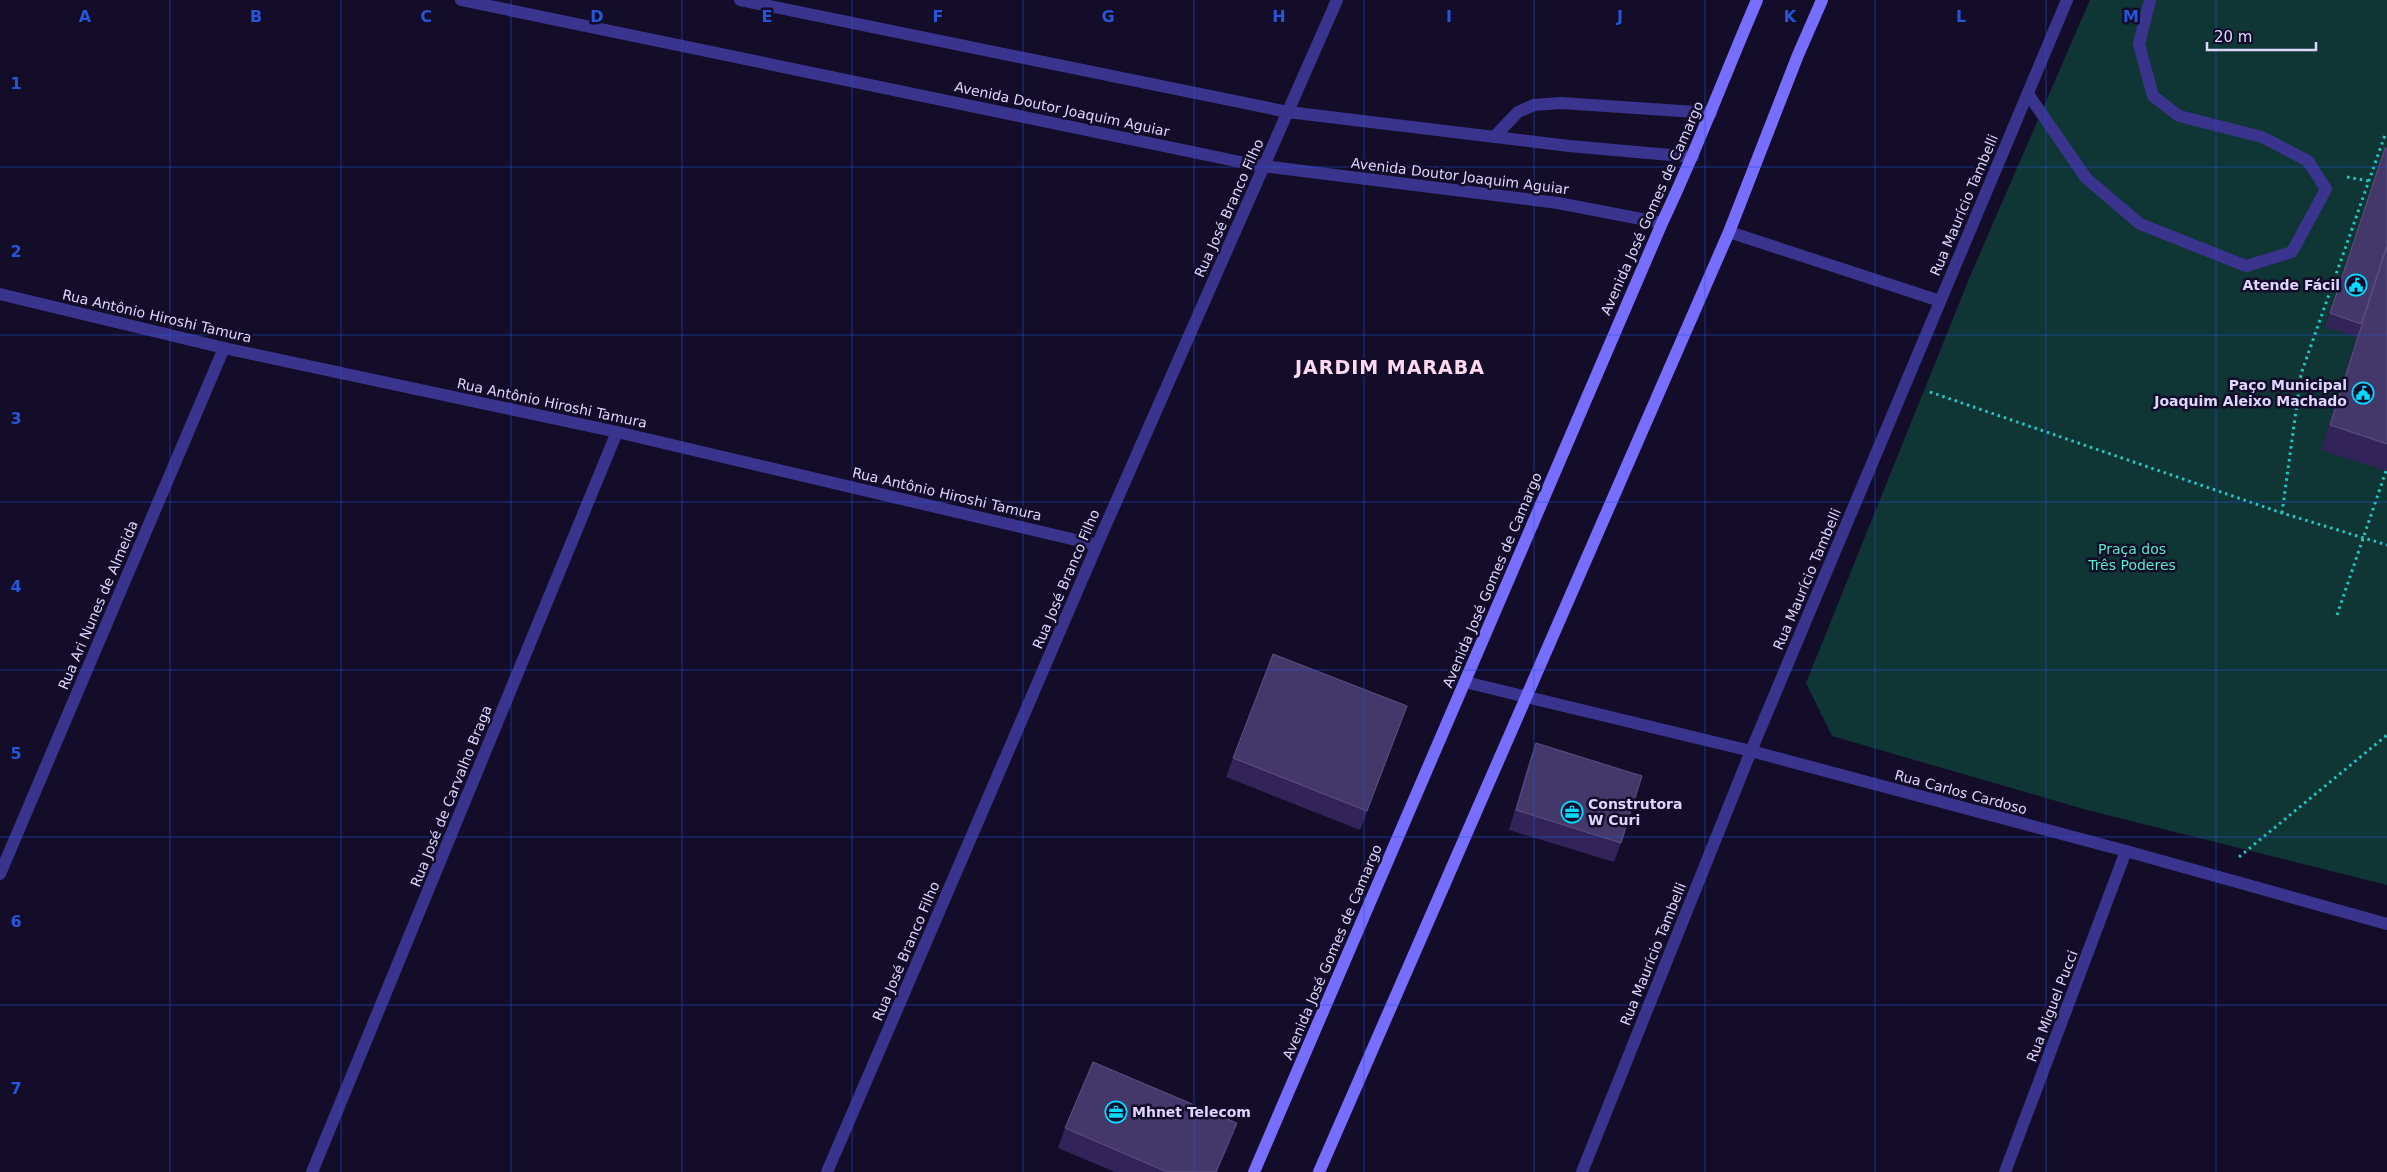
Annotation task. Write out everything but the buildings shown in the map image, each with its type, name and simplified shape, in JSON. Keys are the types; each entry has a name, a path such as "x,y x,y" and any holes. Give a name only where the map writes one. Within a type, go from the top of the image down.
{"main road":[{"name":"Avenida José Gomes de Camargo","path":"1254,1172 1662,222 1693,157 1757,0"},
{"path":"1319,1172 1729,232 1798,55 1822,0"}],"street":[{"name":"Avenida Doutor Joaquim Aguiar","path":"461,0 1264,166 1558,203 1662,222"},
{"path":"740,0 1288,112 1494,137 1693,157"},
{"name":"Rua José Branco Filho","path":"827,1172 1097,544 1337,0"},
{"name":"Rua Maurício Tambelli","path":"1582,1172 1751,751 2067,0"},
{"path":"2028,94 2086,178 2140,224 2246,266 2292,252 2326,189 2308,161 2262,137 2179,116 2153,96 2140,44 2150,0"},
{"path":"1494,137 1518,112 1534,104 1561,103 1711,113"},
{"path":"1729,232 1940,301"},
{"name":"Rua Antônio Hiroshi Tamura","path":"0,294 224,348 617,432 1097,544"},
{"name":"Rua Ari Nunes de Almeida","path":"0,874 224,348"},
{"name":"Rua José de Carvalho Braga","path":"312,1172 617,432"},
{"name":"Rua Carlos Cardoso","path":"1464,682 1751,751 2126,851 2387,924"},
{"name":"Rua Miguel Pucci","path":"2005,1172 2126,851"}],"path":[{"path":"2282,513 2301,374 2385,135 2387,136"},
{"path":"1907,384 2282,513 2387,545"},
{"path":"2337,615 2386,471"},
{"path":"2217,876 2387,735"}],"green space":[{"name":"Praça dos Três Poderes","path":"2090,0 2387,0 2387,885 2087,810 1832,736 1806,683 1971,274"}],"place":[{"name":"Atende Fácil","path":"2356,285"},
{"name":"Paço Municipal Joaquim Aleixo Machado","path":"2363,393"},
{"name":"Construtora W Curi","path":"1572,812"},
{"name":"Mhnet Telecom","path":"1116,1112"}],"district":[{"name":"JARDIM MARABA","path":"1390,367"}]}
